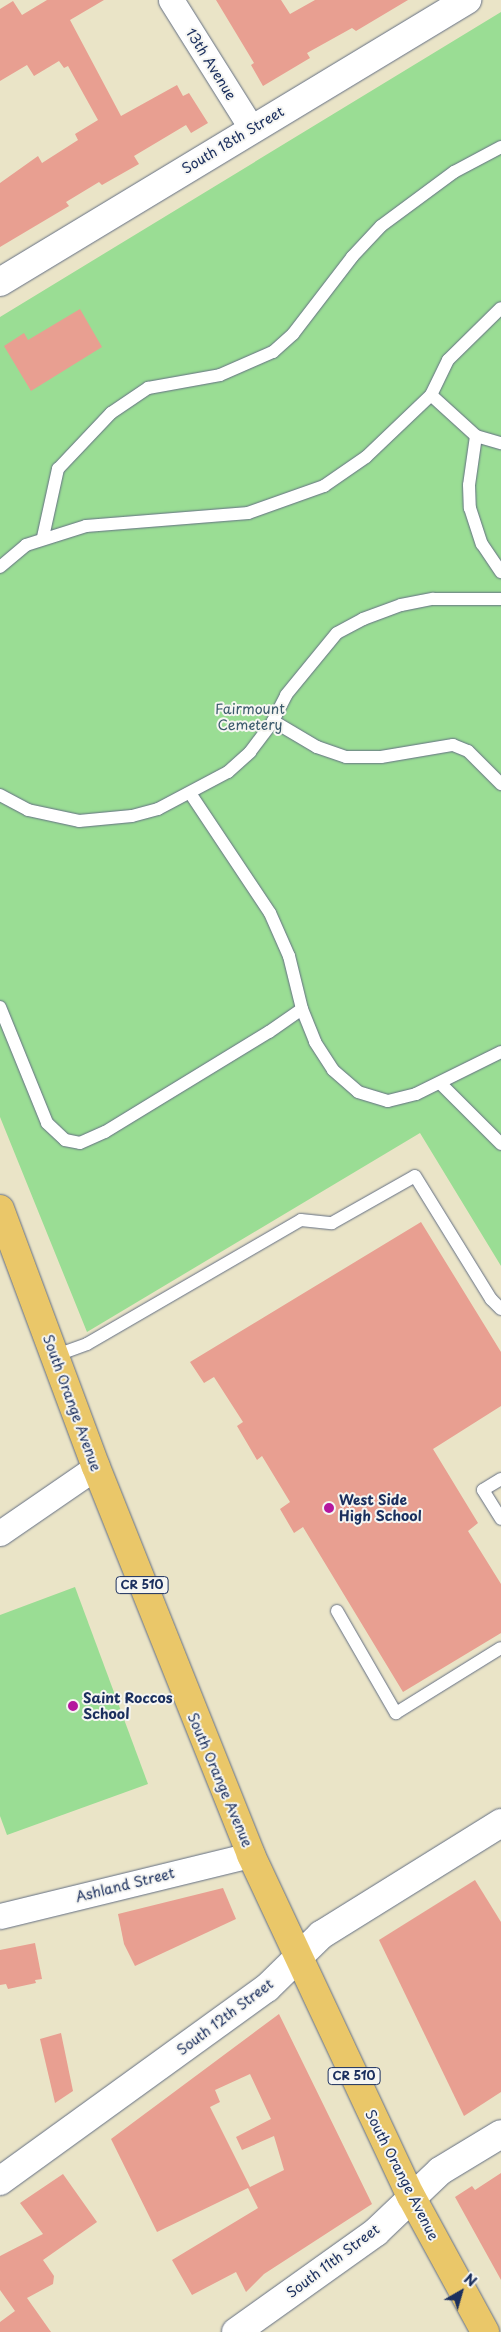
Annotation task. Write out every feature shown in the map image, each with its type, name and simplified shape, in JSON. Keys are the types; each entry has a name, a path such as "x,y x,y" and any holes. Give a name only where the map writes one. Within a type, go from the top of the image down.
{"main road":[{"name":"South Orange Avenue","path":"1,1213 96,1467 251,1854 297,1956 411,2196 485,2332"}],"street":[{"name":"13th Avenue","path":"171,0 252,129"},
{"name":"South 18th Street","path":"0,282 467,0"},
{"path":"0,1533 96,1467"},
{"name":"South 12th Street","path":"0,2182 267,1988 297,1956 331,1928 501,1823"},
{"name":"Ashland Street","path":"0,1916 251,1854"},
{"name":"South 11th Street","path":"236,2332 376,2232 411,2196 440,2172 501,2134"}],"lane":[{"path":"44,538 58,469 111,413 148,388 220,376 273,352 293,334 352,256 380,226 454,172 501,147"},
{"path":"2,560 26,545 86,526 248,513 295,498 345,474 430,395 448,360 501,308"},
{"path":"430,395 476,436 501,443"},
{"path":"476,436 470,470 470,508 482,544 501,572"},
{"path":"0,795 28,810 80,821 132,816 158,809 228,772 250,752 273,721 286,695 332,640 363,619 401,605 433,599 501,599"},
{"path":"273,721 317,747 346,757 381,757 453,745 468,752 501,784"},
{"path":"190,793 270,913 289,956 302,1009 315,1042 334,1070 358,1092 388,1101 441,1084 501,1052"},
{"path":"0,1007 47,1122 65,1140 80,1143 105,1132 253,1042 302,1009"},
{"path":"441,1084 501,1144"},
{"path":"54,1356 87,1344 301,1220 332,1223 415,1176 491,1299 501,1309"},
{"path":"501,1479 483,1490 501,1519"},
{"path":"337,1610 396,1713 501,1648"}],"green space":[{"name":"Fairmount Cemetery","path":"501,12 501,1266 420,1133 87,1332 0,1117 0,317"},
{"path":"75,1587 148,1784 7,1835 0,1816 0,1615"}],"building":[{"path":"47,0 104,0 70,20 121,116 177,85 183,96 189,93 208,123 191,133 186,125 134,156 139,164 102,185 99,182 66,202 69,206 0,247 0,183 38,156 42,163 78,140 75,134 98,120 68,66 64,68 59,61 34,76 27,65 0,81 0,9 13,1 22,15"},
{"path":"216,0 281,0 290,14 315,0 408,0 356,31 352,28 307,53 310,58 263,86 251,65 254,63"},
{"path":"80,309 102,347 31,391 4,346 24,333 28,340"},
{"path":"421,1222 501,1352 501,1406 433,1449 478,1523 468,1531 501,1584 501,1633 403,1692 303,1527 294,1533 280,1509 290,1502 262,1456 257,1460 237,1426 243,1422 214,1377 204,1383 190,1362"},
{"path":"475,1880 501,1922 501,2092 464,2116 379,1940"},
{"path":"223,1888 236,1919 135,1966 124,1944 118,1914"},
{"path":"35,1943 42,1979 35,1980 36,1983 8,1989 6,1984 0,1985 0,1950"},
{"path":"279,2014 372,2204 264,2274 246,2292 236,2272 192,2295 172,2260 258,2208 248,2188 157,2232 111,2139","holes":["250,2074 271,2119 236,2137 242,2150 274,2136 284,2170 250,2187 210,2107 220,2102 215,2090"]},
{"path":"61,2033 73,2091 55,2103 40,2039"},
{"path":"501,2173 501,2280 455,2197 472,2186 475,2190"},
{"path":"63,2174 97,2222 43,2260 54,2276 53,2284 27,2298 51,2332 0,2332 0,2322 15,2311 0,2290 0,2256 43,2234 20,2203"}],"place":[{"name":"West Side High School","path":"329,1508"},
{"name":"Saint Roccos School","path":"73,1706"}]}
